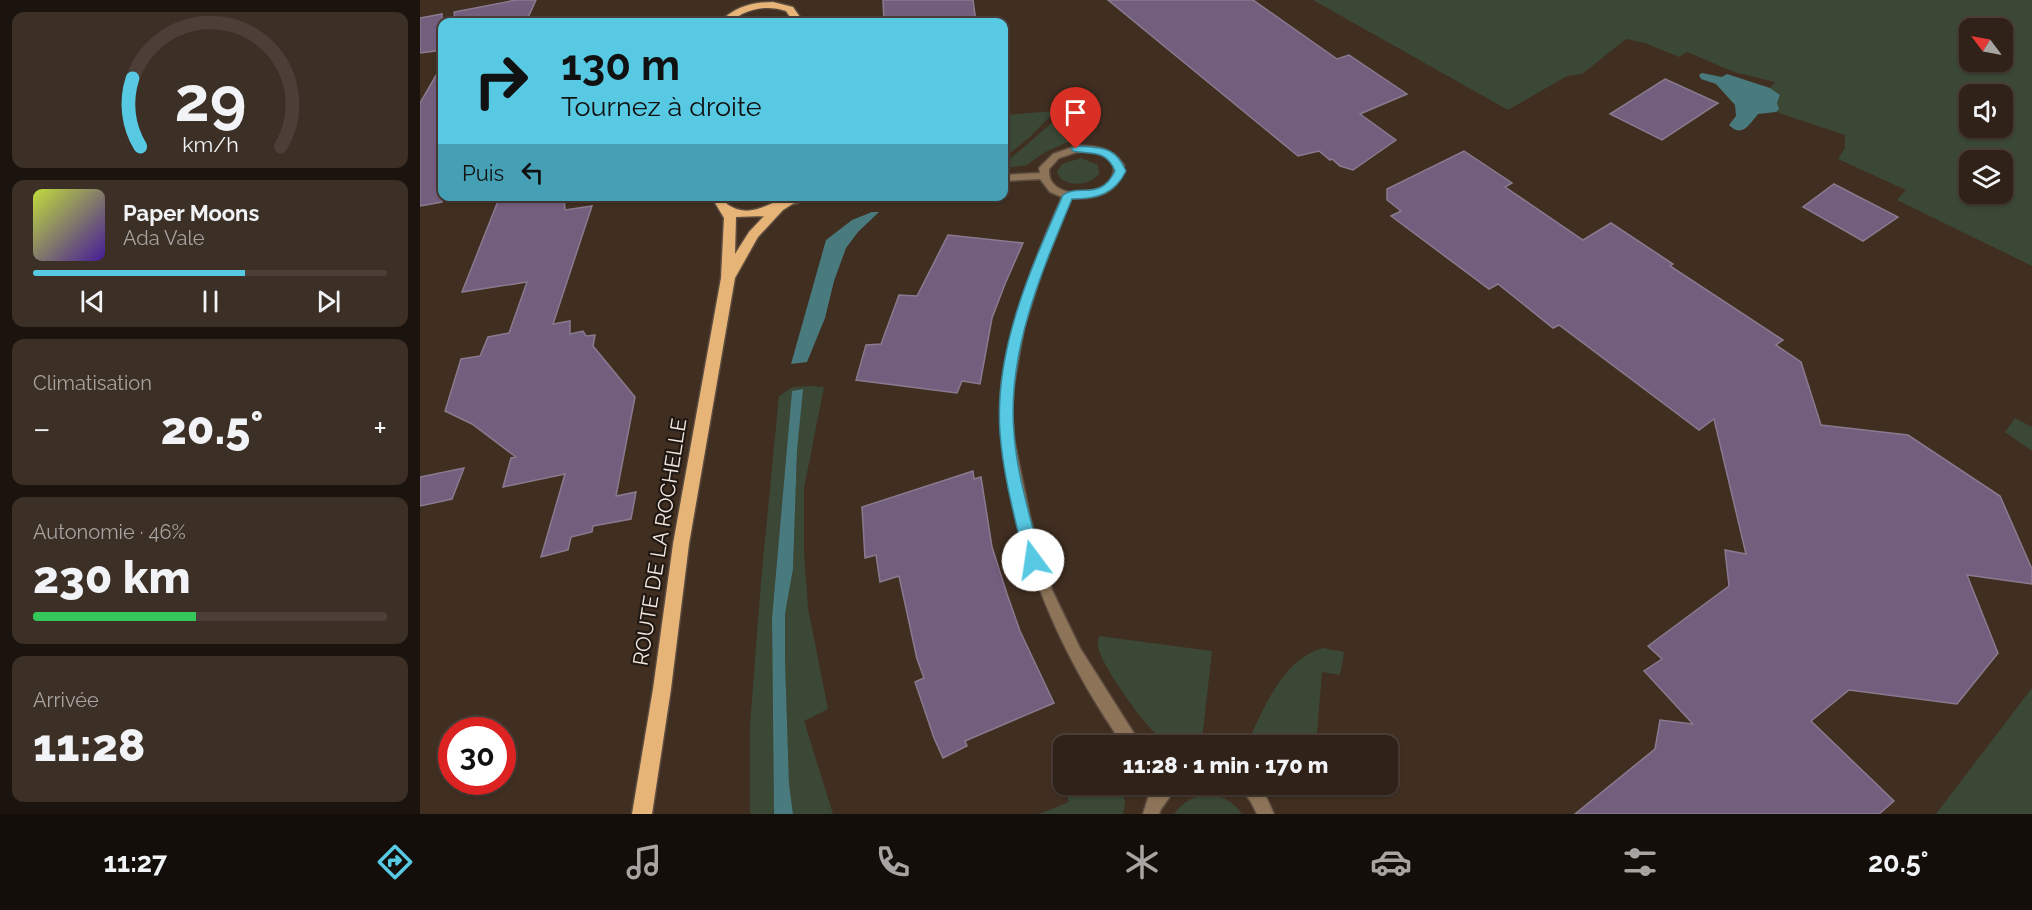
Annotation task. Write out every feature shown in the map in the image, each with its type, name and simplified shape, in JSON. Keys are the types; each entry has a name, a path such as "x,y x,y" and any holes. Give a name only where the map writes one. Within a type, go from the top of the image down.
{"main road":[{"path":"731,18 751,0"},
{"path":"741,11 780,3 794,13 793,18"},
{"path":"718,201 727,210"},
{"name":"ROUTE DE LA ROCHELLE","path":"727,210 751,214 778,208 793,201"},
{"name":"ROUTE DE LA ROCHELLE","path":"728,278 753,235 778,208"},
{"name":"ROUTE DE LA ROCHELLE","path":"642,814 662,689 681,544 728,278 730,218 727,210"}],"street":[{"path":"1076,149 1096,150 1116,159 1119,165 1119,177 1108,188 1094,194 1068,195 1050,188 1042,176 1048,162 1065,152 1076,149"},
{"path":"1008,178 1042,176"},
{"path":"1068,195 1033,278 1018,328 1007,393 1008,443 1033,560 1044,590 1076,659 1127,735"},
{"path":"1151,814 1160,795"},
{"path":"1256,795 1266,814"}],"green space":[{"path":"1313,0 2032,0 2032,266 1897,200 1906,190 1838,159 1845,148 1845,135 1776,112 1779,109 1777,103 1780,95 1770,88 1775,82 1734,72 1687,52 1679,57 1645,43 1626,39 1582,74 1567,76 1508,110"},
{"path":"1055,111 1030,137 1008,155 1008,115"},
{"path":"1076,114 1076,126 1068,142 1045,152 1027,165 1008,167 1008,161 1060,116"},
{"path":"1081,158 1098,165 1099,174 1091,181 1081,184 1061,179 1057,172 1062,164"},
{"path":"793,387 824,387 804,488 804,552 808,608 828,709 804,721 833,814 793,814 789,784 785,614 793,569 797,451 802,389 792,391 772,618 774,814 750,814 750,725 779,396"},
{"path":"2015,418 2032,427 2032,451 2005,432"},
{"path":"1099,636 1212,651 1203,735 1157,735 1116,682 1098,646"},
{"path":"1323,648 1344,652 1340,675 1322,672 1317,735 1251,735 1275,688 1296,663"},
{"path":"2032,688 2032,814 1936,814"},
{"path":"1067,795 1123,795 1125,802 1123,814 1039,814 1069,802"},
{"path":"1199,796 1220,797 1235,806 1242,814 1174,814 1189,800"}],"water":[{"path":"1702,73 1722,77 1727,74 1770,88 1780,95 1777,103 1779,109 1776,112 1758,114 1742,130 1734,129 1729,125 1736,116 1735,105 1716,84 1701,79 1699,75"},
{"path":"872,212 879,212 858,232 846,248 834,281 825,318 807,362 791,364 826,240 852,220"},
{"path":"803,389 797,451 793,569 785,614 789,784 793,814 774,814 772,618 792,391"}],"building":[{"path":"516,0 536,0 528,18 455,18 454,12"},
{"path":"883,0 973,0 975,18 884,18"},
{"path":"1108,0 1253,0 1337,59 1349,55 1407,94 1360,114 1396,140 1353,170 1340,166 1319,151 1298,156"},
{"path":"442,14 442,18 438,18 438,51 420,53 420,18"},
{"path":"438,72 438,201 442,202 420,206 420,103"},
{"path":"1665,79 1718,103 1662,140 1610,114"},
{"path":"1464,151 1512,183 1505,187 1583,240 1611,223 1673,264 1670,266 1783,340 1776,345 1801,362 1821,425 1908,435 2000,496 2032,569 2032,584 1967,575 1998,653 1957,704 1849,690 1811,721 1894,801 1879,814 1575,814 1655,749 1660,720 1693,724 1644,671 1662,659 1648,646 1729,586 1725,550 1746,554 1714,419 1699,430 1559,325 1553,328 1498,284 1489,289 1391,216 1401,211 1387,200 1387,189"},
{"path":"1834,184 1898,217 1863,241 1803,207"},
{"path":"498,201 564,201 565,210 592,206 553,324 570,321 570,334 583,331 586,336 595,335 593,346 635,397 616,496 636,492 631,519 593,526 592,532 571,537 568,550 541,557 565,474 503,487 511,458 516,457 472,424 445,411 461,359 480,356 488,337 509,333 527,282 462,292"},
{"path":"948,235 1023,243 992,318 980,384 962,381 957,393 856,380 866,345 881,344 899,295 917,296"},
{"path":"464,468 452,499 420,506 420,477"},
{"path":"973,471 974,479 981,477 992,547 1007,594 1020,631 1054,703 965,741 967,746 943,758 915,682 924,678 917,659 899,576 880,582 876,555 865,558 862,507"}],"route":[{"path":"1033,560 1020,506 1007,434 1007,393 1018,328 1033,278 1068,195 1085,196 1102,191 1115,182 1120,171 1116,159 1111,155 1096,150 1076,149"}]}
